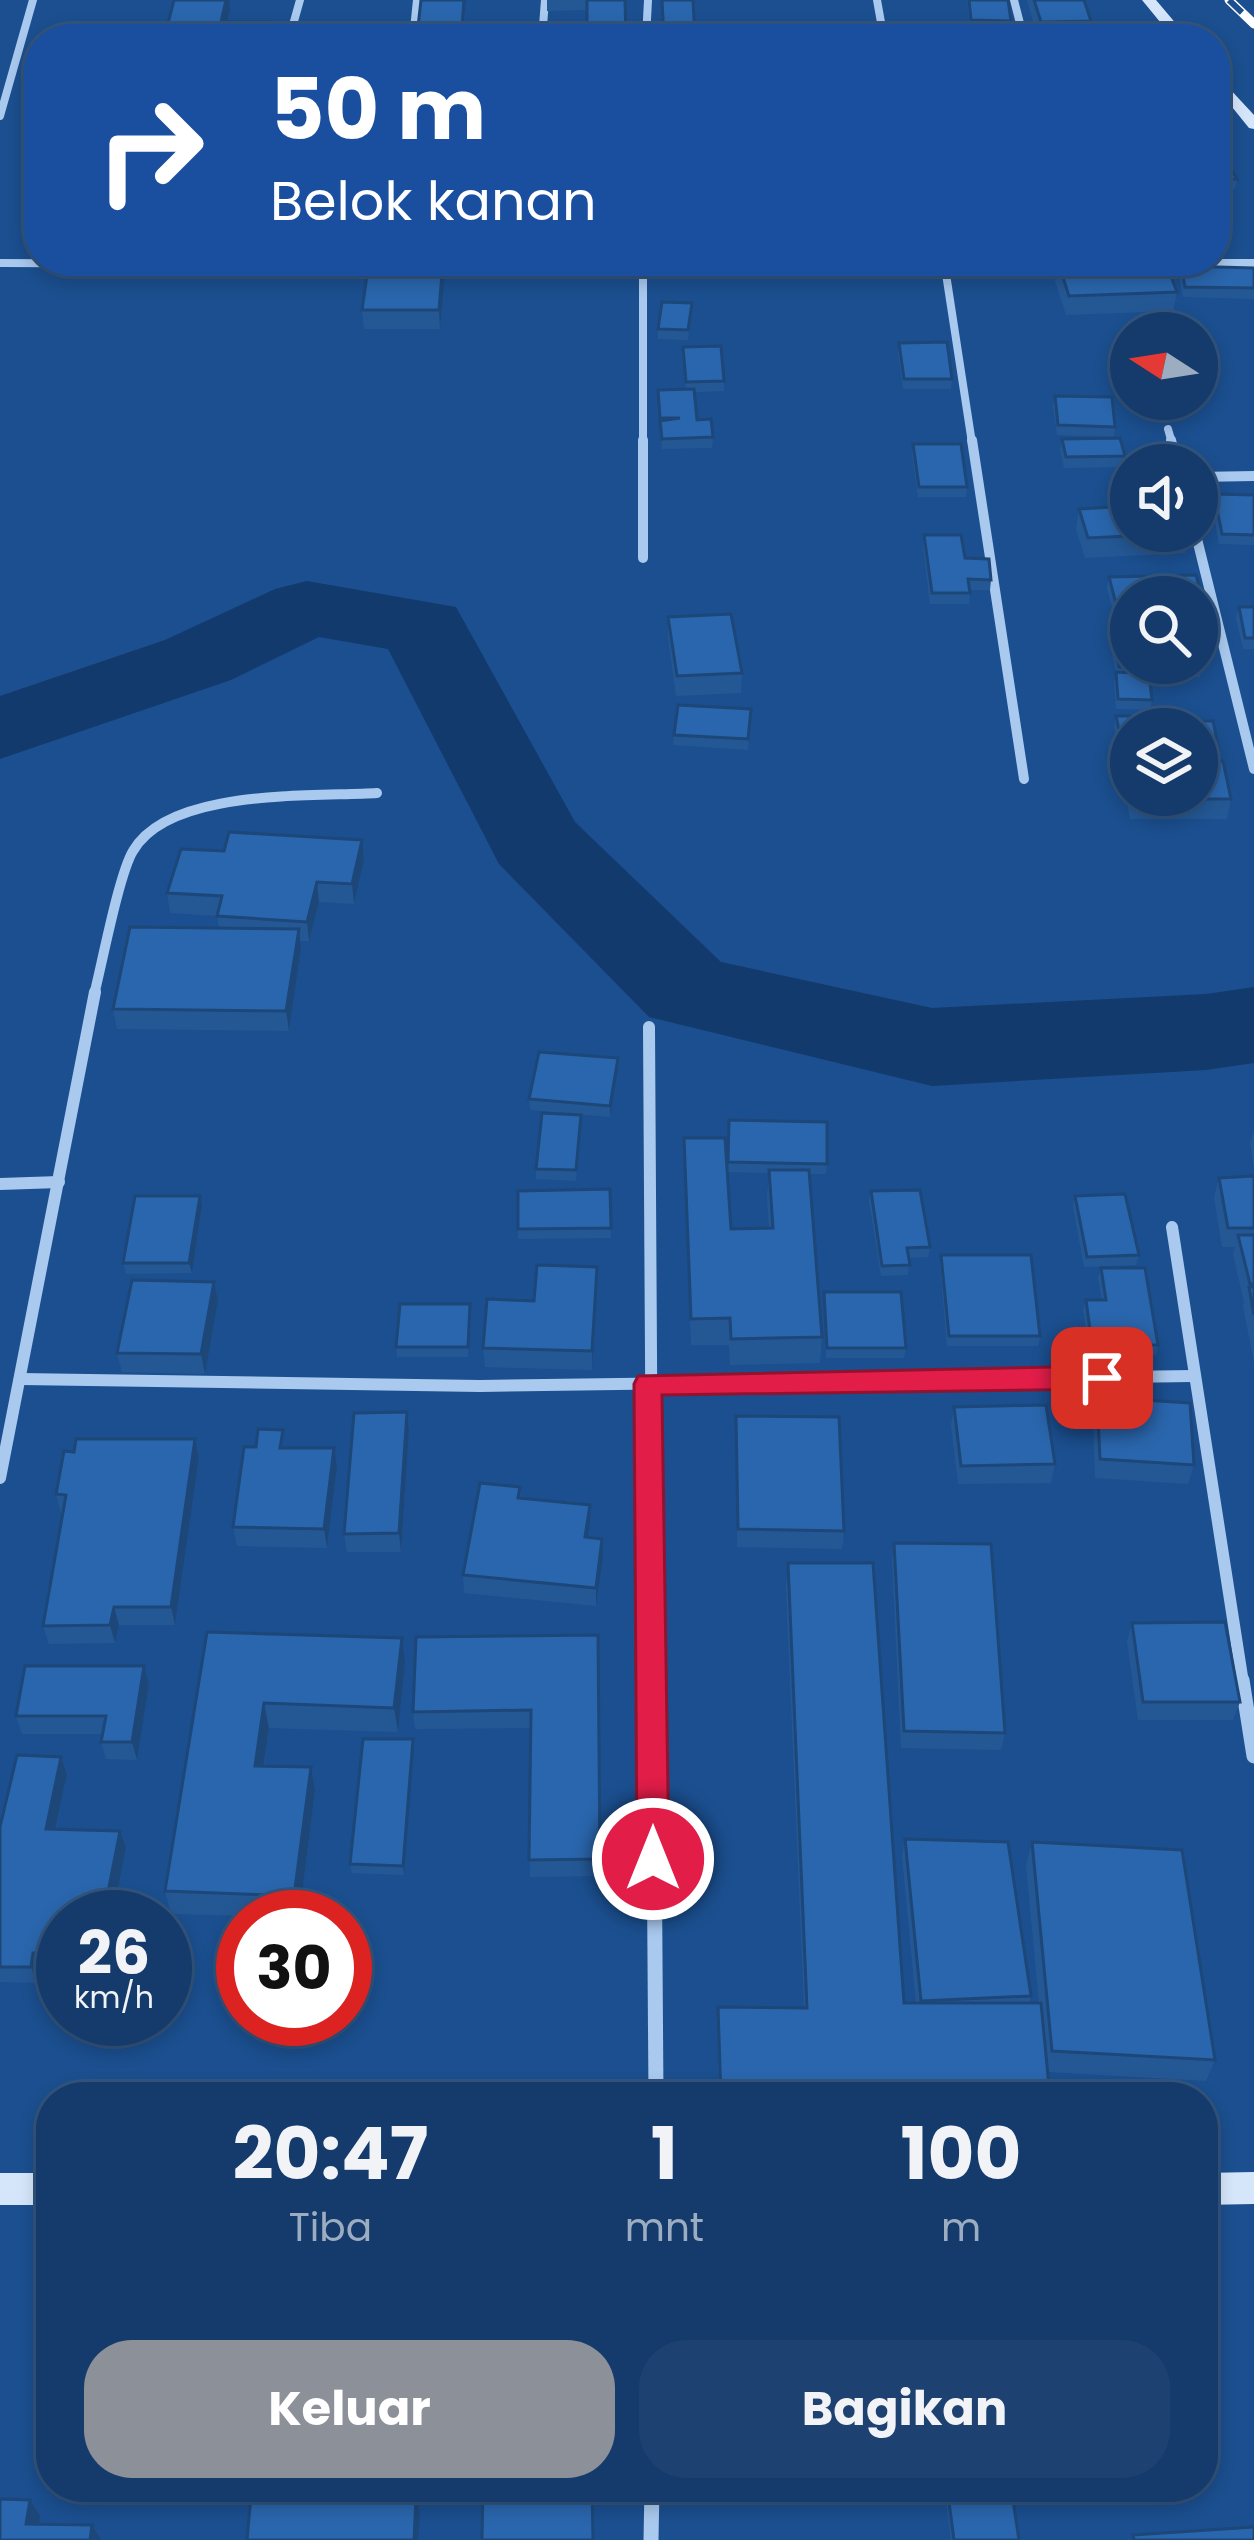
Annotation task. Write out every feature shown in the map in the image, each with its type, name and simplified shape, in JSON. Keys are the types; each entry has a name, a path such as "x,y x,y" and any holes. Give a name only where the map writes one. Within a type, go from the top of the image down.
{"main road":[{"path":"1149,0 1169,24"},
{"path":"1230,95 1254,125"},
{"path":"1218,2189 1254,2188"},
{"path":"0,2189 36,2189"}],"street":[{"path":"0,116 24,32"},
{"path":"643,276 643,558"},
{"path":"944,276 1024,778"},
{"path":"1168,429 1172,444"},
{"path":"1218,477 1254,476"},
{"path":"1200,552 1254,769"},
{"path":"0,1478 95,991 133,850 170,818 215,802 377,793"},
{"path":"649,1027 656,2082"},
{"path":"0,1184 59,1182"},
{"path":"1172,1227 1254,1756"},
{"path":"21,1379 648,1384 1193,1376"},
{"path":"651,2540 652,2502"}],"building":[{"path":"174,0 226,0 221,22 270,22 270,24 168,24"},
{"path":"421,0 464,0 462,24 418,24"},
{"path":"587,0 625,0 626,24 587,24"},
{"path":"662,0 693,0 694,24 663,24"},
{"path":"969,0 1008,0 1011,21 971,20"},
{"path":"1034,0 1084,0 1091,21 1041,22"},
{"path":"1230,267 1254,268 1254,288 1185,287 1183,276 1230,276"},
{"path":"367,276 442,276 439,310 362,310"},
{"path":"1063,276 1171,276 1177,292 1069,296"},
{"path":"662,302 692,303 688,330 658,329"},
{"path":"947,342 952,379 904,379 899,343"},
{"path":"721,346 724,381 686,382 683,347"},
{"path":"694,389 697,420 711,419 713,437 662,439 660,421 680,418 660,418 658,390"},
{"path":"1055,396 1110,397 1110,420 1115,427 1058,425"},
{"path":"1120,438 1122,444 1110,444 1110,456 1066,457 1062,439"},
{"path":"913,444 961,444 967,487 919,487"},
{"path":"1218,494 1254,495 1254,535 1222,534"},
{"path":"1110,507 1110,537 1088,538 1079,509"},
{"path":"924,535 961,535 965,558 989,559 991,580 968,579 970,593 932,593"},
{"path":"1239,607 1254,607 1254,638 1245,638"},
{"path":"731,614 742,673 677,676 668,617"},
{"path":"1117,684 1150,684 1152,700 1118,699"},
{"path":"678,705 751,709 748,739 674,735"},
{"path":"1218,761 1223,761 1231,799 1218,799"},
{"path":"229,832 362,840 352,884 317,882 307,922 217,916 222,896 167,893 181,849 224,851"},
{"path":"130,927 299,929 286,1011 113,1009"},
{"path":"539,1052 618,1058 610,1106 529,1099"},
{"path":"542,1113 581,1115 576,1170 536,1169"},
{"path":"729,1120 827,1122 827,1164 728,1162"},
{"path":"684,1138 725,1138 731,1229 773,1228 769,1170 809,1170 822,1337 731,1339 730,1318 691,1319"},
{"path":"1254,1176 1254,1228 1228,1228 1219,1178"},
{"path":"610,1189 611,1228 518,1229 518,1191"},
{"path":"920,1190 930,1247 907,1248 910,1265 882,1266 871,1191"},
{"path":"1125,1194 1139,1255 1087,1257 1075,1196"},
{"path":"135,1196 200,1196 189,1263 123,1263"},
{"path":"1238,1235 1254,1235 1254,1284 1250,1284"},
{"path":"941,1255 1031,1255 1040,1336 949,1336"},
{"path":"537,1265 597,1267 592,1351 483,1348 487,1299 534,1301"},
{"path":"1101,1268 1145,1268 1158,1345 1092,1345 1086,1300 1106,1300"},
{"path":"132,1280 214,1282 201,1354 117,1353"},
{"path":"824,1292 901,1292 906,1348 827,1348"},
{"path":"400,1304 470,1304 468,1347 396,1347"},
{"path":"1097,1397 1190,1403 1194,1465 1100,1459"},
{"path":"1046,1405 1055,1464 961,1466 954,1407"},
{"path":"407,1412 399,1533 344,1534 354,1413"},
{"path":"736,1416 839,1417 844,1531 738,1529"},
{"path":"258,1429 283,1430 280,1448 334,1448 324,1529 233,1527 244,1447 256,1447"},
{"path":"76,1439 195,1439 171,1607 114,1607 110,1625 43,1626 66,1495 56,1494 64,1451 74,1452"},
{"path":"480,1483 520,1487 518,1498 590,1505 585,1537 602,1539 596,1588 463,1575"},
{"path":"894,1543 991,1544 1005,1733 904,1731"},
{"path":"788,1563 873,1563 904,2003 1041,2003 1049,2082 720,2082 718,2007 807,2008"},
{"path":"1225,1622 1240,1702 1143,1702 1132,1623"},
{"path":"207,1632 402,1638 394,1708 264,1703 255,1766 311,1767 295,1890 165,1890"},
{"path":"598,1635 600,1859 529,1860 531,1710 413,1712 416,1637"},
{"path":"25,1666 144,1666 132,1742 101,1742 106,1716 16,1716"},
{"path":"363,1739 413,1739 403,1866 350,1864"},
{"path":"17,1755 61,1757 46,1829 120,1831 108,1890 36,1890 36,1953 31,1967 0,1967 0,1827"},
{"path":"905,1839 1008,1842 1031,1996 921,2001"},
{"path":"1032,1842 1182,1850 1215,2060 1052,2051"},
{"path":"0,2499 30,2500 26,2524 92,2525 90,2540 0,2540"},
{"path":"250,2502 416,2502 414,2540 247,2540"},
{"path":"483,2502 592,2502 593,2540 482,2540"},
{"path":"949,2502 1013,2502 1019,2540 954,2540"},
{"path":"1254,2527 1254,2540 1134,2540 1133,2535"}],"waterway":[{"path":"0,729 198,660 307,608 423,627 535,841 687,991 932,1047 1206,1032 1254,1025"}],"railway":[{"path":"1229,0 1254,24"}],"route":[{"path":"653,1859 648,1384 1102,1378"}]}
